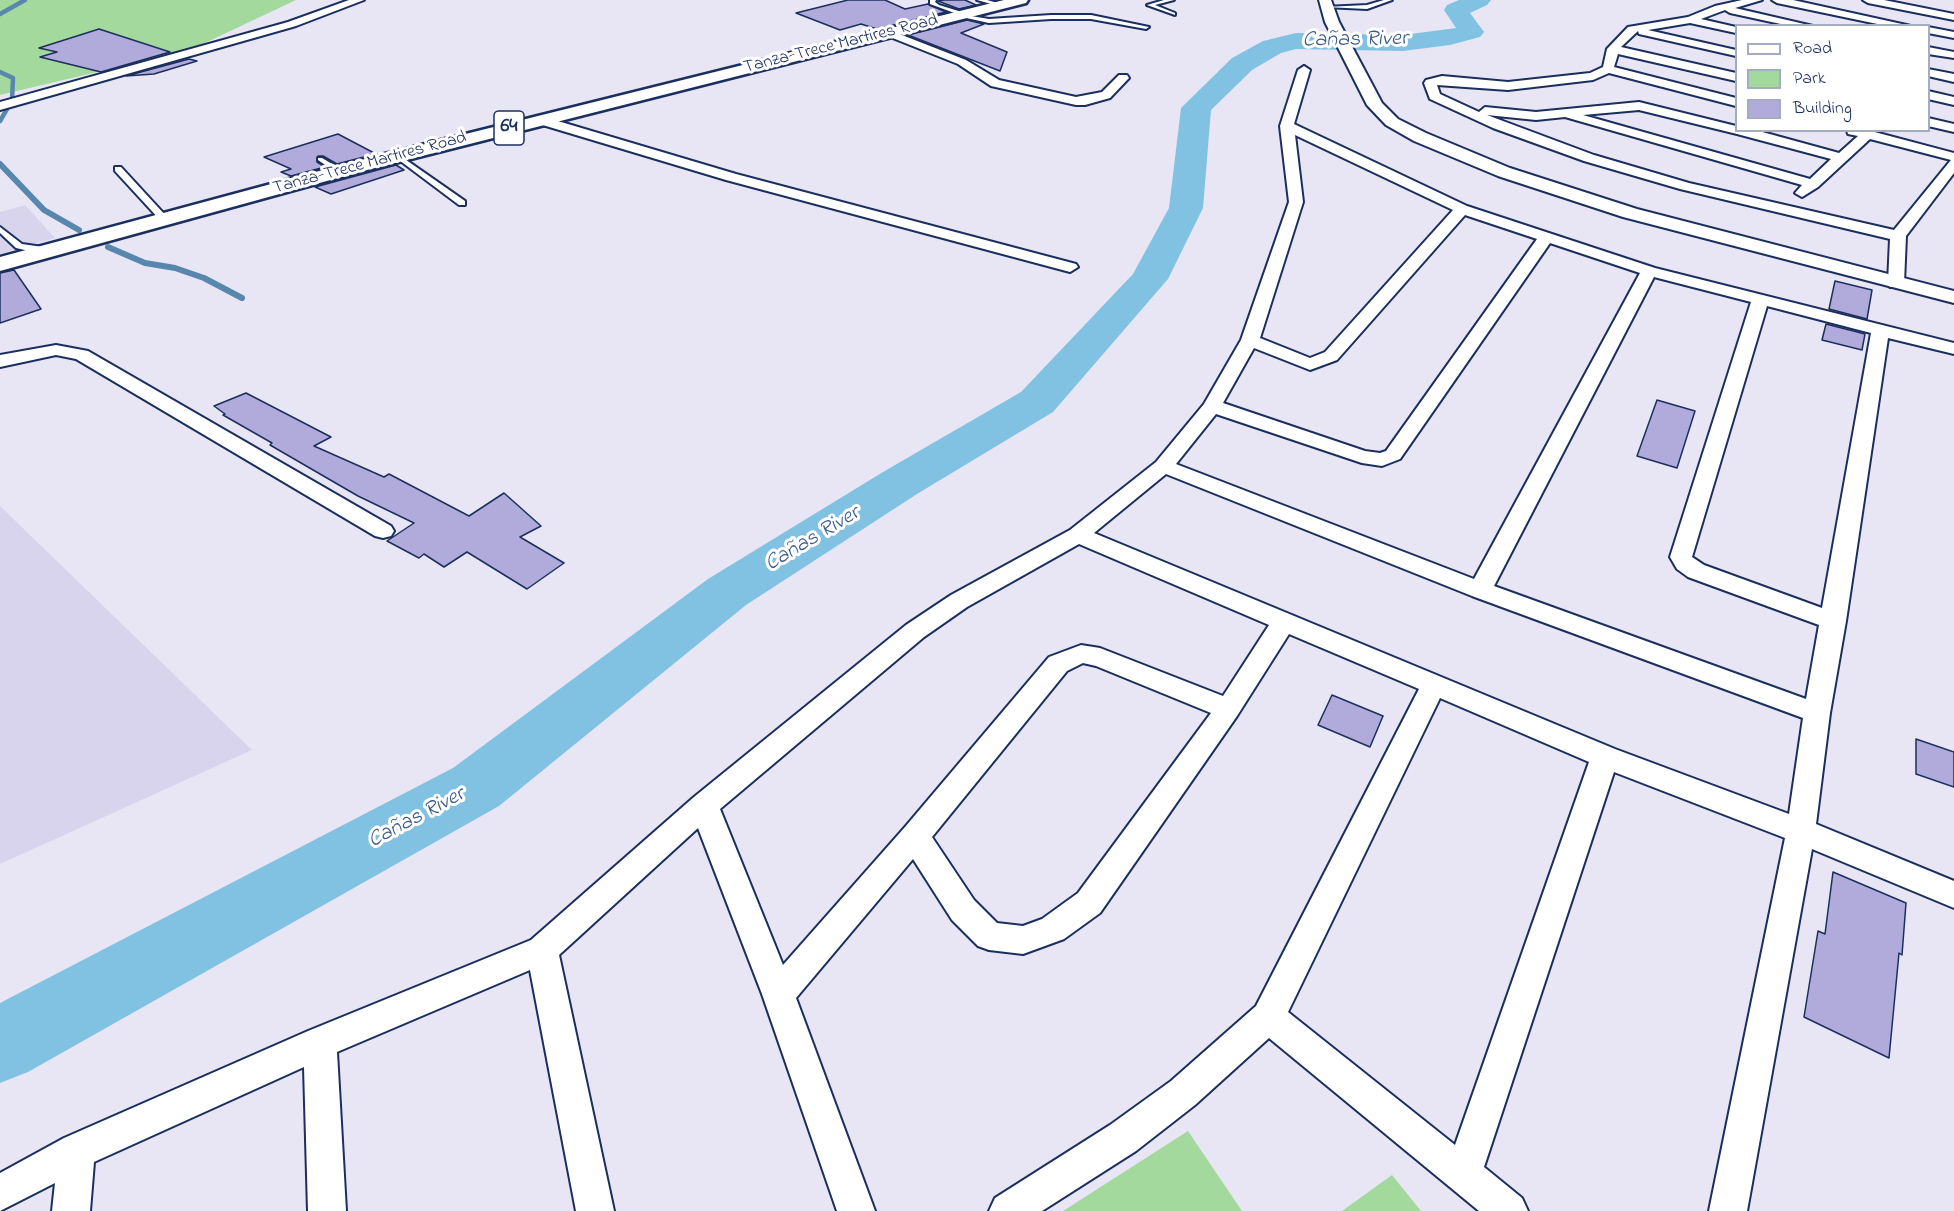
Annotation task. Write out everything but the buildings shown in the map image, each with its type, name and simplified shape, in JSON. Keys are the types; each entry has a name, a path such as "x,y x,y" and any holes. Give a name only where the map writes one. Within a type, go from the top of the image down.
{"main road":[{"name":"Tanza-Trece Martires Road","path":"0,264 397,156 1008,2"}],"street":[{"path":"0,106 292,24 359,0"},
{"path":"1608,69 1613,49 1632,29 1690,20 1719,8 1757,0"},
{"path":"1777,0 1896,24"},
{"path":"1868,0 1954,16"},
{"path":"1326,3 1332,22 1375,105 1392,122 1483,163 1561,192 1630,213 1954,297"},
{"path":"1719,8 1798,24"},
{"path":"1690,20 1735,30"},
{"path":"1632,29 1735,53"},
{"path":"1930,30 1954,35"},
{"path":"889,33 962,62 994,83 1076,101 1106,95 1123,78"},
{"path":"1613,49 1735,77"},
{"path":"1930,50 1954,55"},
{"path":"1735,101 1608,69 1593,76 1508,86 1442,80 1430,83 1434,96 1498,125 1589,158 1783,211 1898,236"},
{"path":"0,1193 77,1151 320,1043 542,950 704,805 915,631 960,601 1078,535 1163,465 1212,406 1250,340 1296,202 1287,126 1304,70"},
{"path":"1930,72 1954,78"},
{"path":"1930,96 1954,101"},
{"path":"1462,108 1536,116 1639,106 1735,130"},
{"path":"1560,113 1813,184"},
{"path":"541,120 731,177 1070,267"},
{"path":"1930,122 1954,128"},
{"path":"1287,126 1462,209 1649,271 1954,349"},
{"path":"1744,132 1842,158"},
{"path":"1857,132 1954,156"},
{"path":"1783,211 1867,135"},
{"path":"1896,283 1898,236 1954,164"},
{"path":"1250,340 1310,364 1331,356 1462,209"},
{"path":"1212,406 1362,457 1382,460 1393,455 1547,237"},
{"path":"1480,590 1649,271"},
{"path":"1760,301 1681,557 1685,564 1696,571 1833,621"},
{"path":"1728,1211 1801,831 1817,713 1880,331"},
{"path":"0,361 56,350 82,355 383,531"},
{"path":"1163,465 1480,590 1817,713"},
{"path":"1078,535 1605,757 1801,831 1954,895"},
{"path":"915,836 963,910 989,936 1023,940 1053,929 1089,903 1228,709 1285,621"},
{"path":"778,994 915,836 1058,664 1081,654 1100,657 1228,709"},
{"path":"1008,1211 1123,1138 1174,1099 1268,1017 1434,685"},
{"path":"1463,1175 1605,757"},
{"path":"704,805 778,994 856,1211"},
{"path":"542,950 595,1211"},
{"path":"1268,1017 1509,1211"},
{"path":"320,1043 327,1211"},
{"path":"71,1211 77,1151"}],"lane":[{"path":"933,0 932,3 937,6 961,15 989,21 1051,16 1091,17 1146,27"},
{"path":"980,0 1008,2"},
{"path":"1172,0 1150,6 1173,14"},
{"path":"1326,3 1367,6 1389,0"},
{"path":"397,156 462,203"},
{"path":"320,159 340,171"},
{"path":"118,169 164,219"},
{"path":"0,229 19,246 29,249 55,249"}],"shaded area":[{"path":"25,205 55,238 0,254 0,212"},
{"path":"0,506 252,750 0,864"}],"green space":[{"path":"0,0 296,0 190,50 0,95"},
{"path":"1188,1131 1242,1211 1063,1211"},
{"path":"1392,1175 1421,1211 1342,1211"}],"waterway":[{"path":"0,14 25,0"},
{"name":"Cañas River","path":"0,1045 476,787 727,592 900,483 1037,402 1149,279 1186,208 1196,108 1242,64 1272,47 1296,41 1403,43 1471,32 1456,10 1479,0"},
{"path":"0,72 13,78 12,101"},
{"path":"0,121 7,109"},
{"path":"0,164 44,210 79,230"},
{"path":"108,247 145,263 175,268 204,278 242,298"}]}
